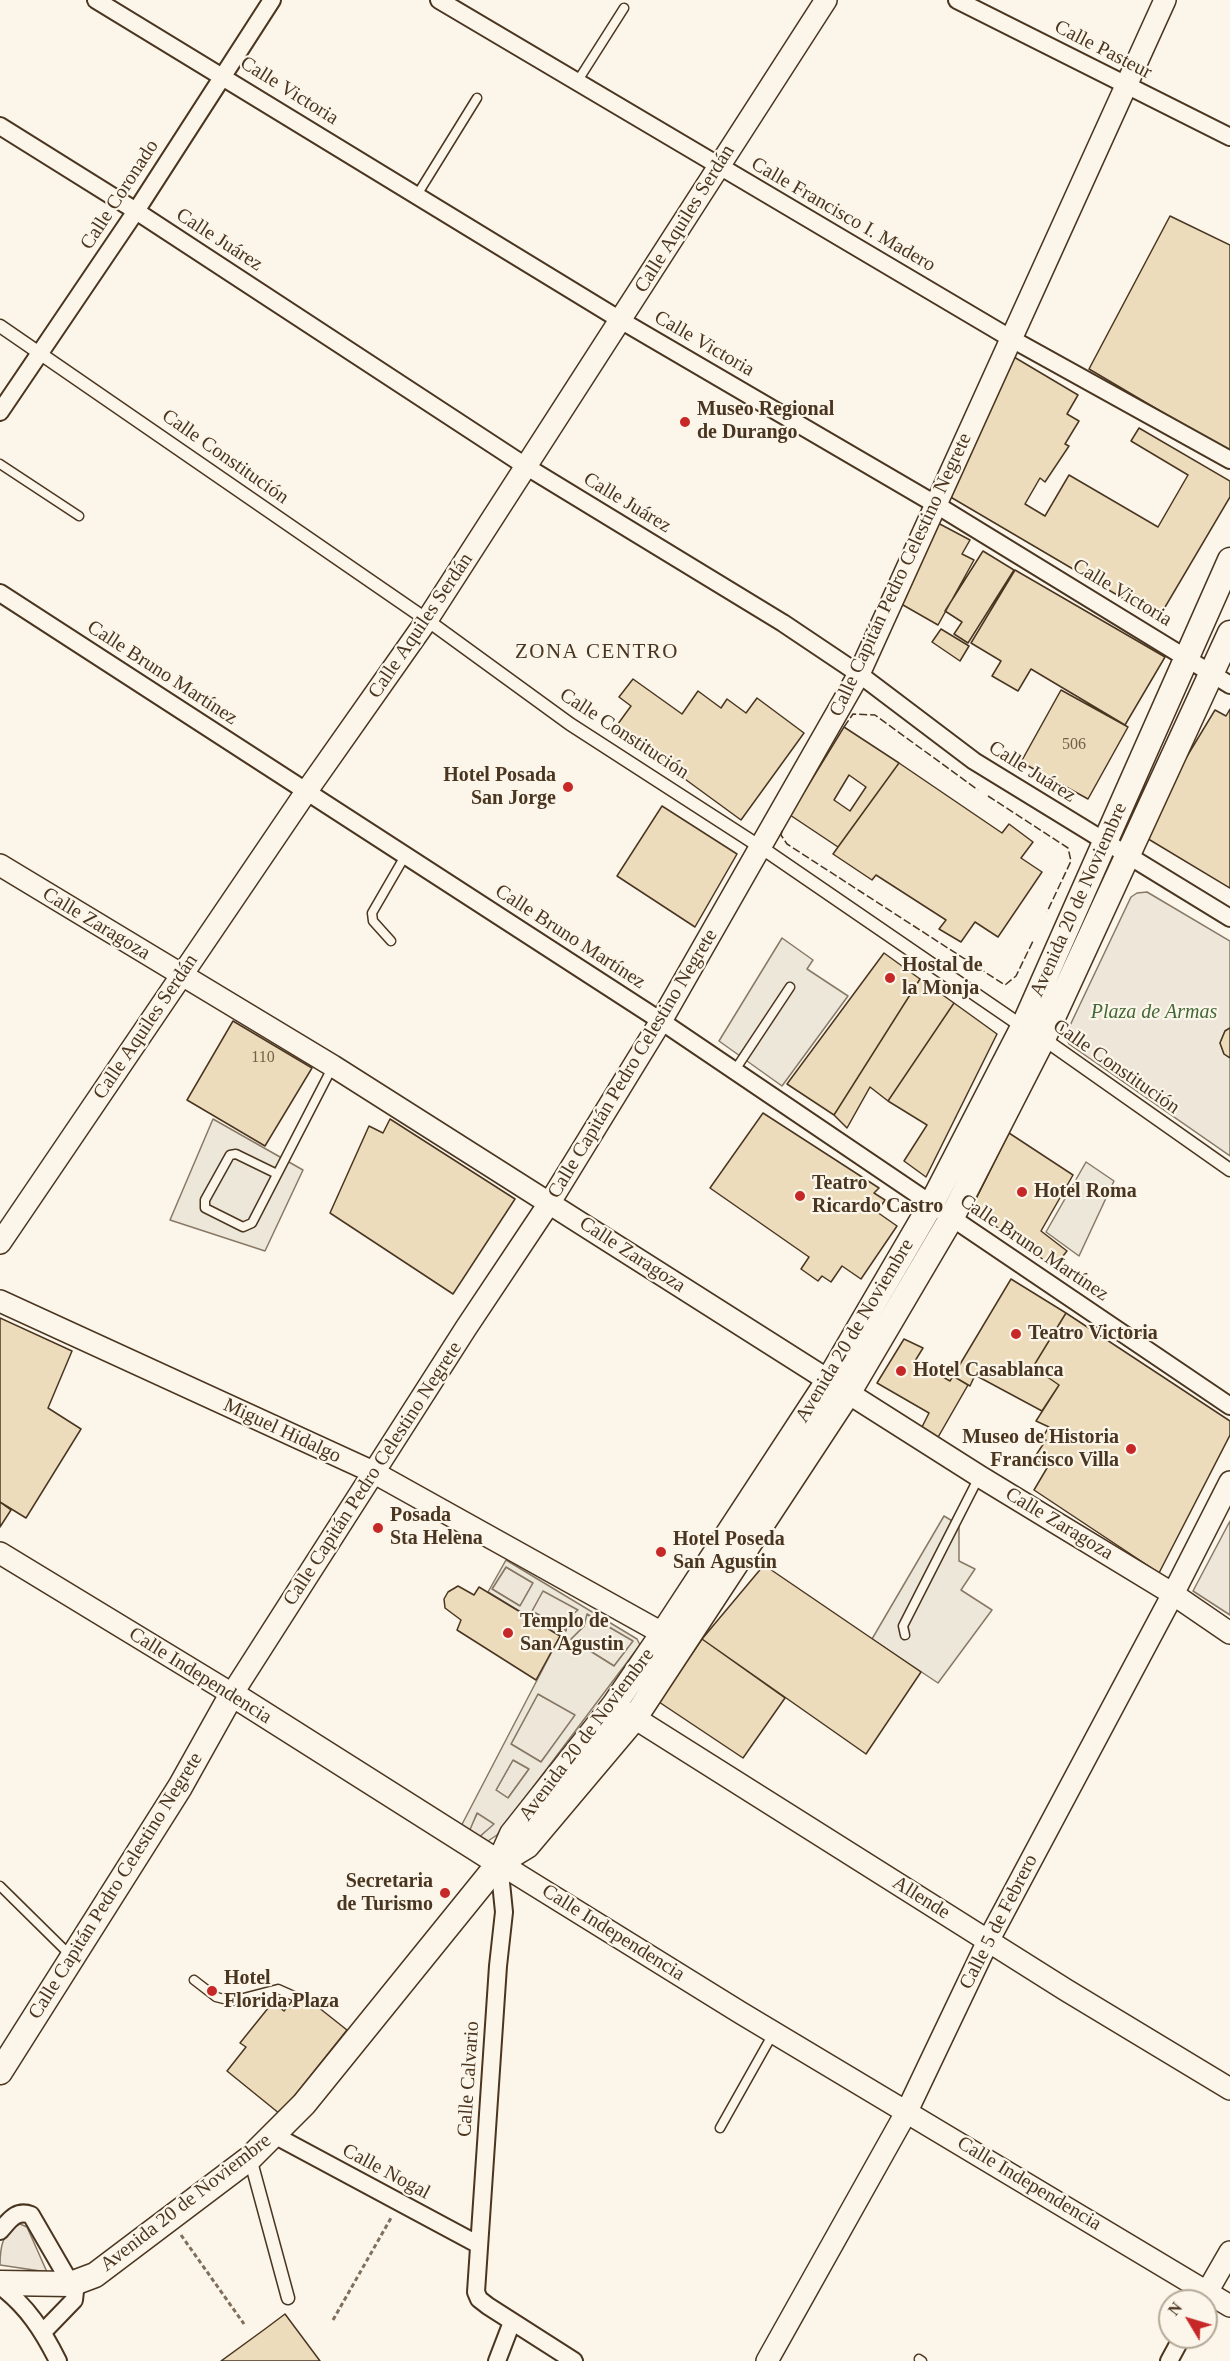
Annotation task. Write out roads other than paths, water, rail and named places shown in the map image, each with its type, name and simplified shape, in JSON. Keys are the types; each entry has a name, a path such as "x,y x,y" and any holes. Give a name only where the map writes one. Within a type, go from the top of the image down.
{"main road":[{"name":"Avenida 20 de Noviembre","path":"0,2284 71,2284 107,2269 250,2158 274,2135 304,2104 350,2037 499,1863 512,1834 614,1705 673,1639 849,1392 952,1217 1033,1033 1104,843 1230,560"},
{"name":"Avenida 20 de Noviembre","path":"499,1863 527,1846 634,1719 673,1639 1033,1033 1220,679 1230,633"},
{"name":"Calle Independencia","path":"232,1694 499,1863"},
{"name":"Calle Capitán Pedro Celestino Negrete","path":"0,2072 180,1787 232,1694"}],"street":[{"name":"Calle Victoria","path":"96,0 622,321 935,504 1220,679"},
{"name":"Calle Coronado","path":"0,412 136,211 272,0"},
{"name":"Calle Francisco I. Madero","path":"439,0 1010,338 1230,460"},
{"name":"Calle Aquiles Serdán","path":"0,1243 306,792 427,620 622,321 717,166 826,0"},
{"name":"Calle Pasteur","path":"957,0 1230,138"},
{"name":"Calle Capitán Pedro Celestino Negrete","path":"232,1694 373,1472 550,1203 661,1021 762,848 859,674 1165,0"},
{"name":"Calle Juárez","path":"0,126 136,211 527,467 783,623 859,674 974,761 1104,843 1230,918"},
{"name":"Calle Constitución","path":"0,326 427,620 570,723 762,848 1230,1170"},
{"name":"Calle Bruno Martínez","path":"0,594 661,1021 1230,1406"},
{"name":"Calle Zaragoza","path":"0,866 333,1066 979,1476 1173,1594 1230,1633"},
{"name":"Miguel Hidalgo","path":"0,1301 373,1472 673,1639"},
{"name":"Calle 5 de Febrero","path":"766,2361 907,2111 987,1941 1173,1594 1230,1482"},
{"name":"Calle Independencia","path":"0,1553 232,1694"},
{"name":"Allende","path":"614,1705 987,1941 1230,2088"},
{"name":"Calle Independencia","path":"499,1863 907,2111 1191,2289"},
{"name":"Calle Calvario","path":"499,1863 504,1912 498,1965 476,2292 479,2299 512,2322"},
{"name":"Calle Nogal","path":"274,2135 479,2245"},
{"path":"250,2158 288,2298"},
{"path":"0,2231 16,2214 21,2212 31,2215 71,2284 75,2294 74,2300 44,2331"},
{"path":"1209,2289 1230,2252"},
{"path":"0,2284 14,2296 44,2331 58,2361"},
{"path":"497,2361 512,2322 574,2361"}],"lane":[{"path":"577,82 624,8"},
{"path":"417,195 477,98"},
{"path":"0,464 79,516"},
{"path":"391,941 373,921 372,913 405,856"},
{"path":"735,1070 790,987"},
{"path":"277,1174 236,1154 230,1155 205,1200 205,1208 243,1227 249,1226 277,1174 333,1066"},
{"path":"905,1635 903,1626 979,1476"},
{"path":"0,1886 73,1957"},
{"path":"194,1980 216,1997 232,2001 278,1989 296,1997"},
{"path":"720,2128 774,2032"}],"place":[{"name":"Museo Regional de Durango","path":"685,422"},
{"name":"Hotel Posada San Jorge","path":"568,787"},
{"name":"Hostal de la Monja","path":"890,978"},
{"name":"Hotel Roma","path":"1022,1192"},
{"name":"Teatro Ricardo Castro","path":"800,1196"},
{"name":"Teatro Victoria","path":"1016,1334"},
{"name":"Hotel Casablanca","path":"901,1371"},
{"name":"Museo de Historia Francisco Villa","path":"1131,1449"},
{"name":"Posada Sta Helena","path":"378,1528"},
{"name":"Hotel Poseda San Agustin","path":"661,1552"},
{"name":"Templo de San Agustin","path":"508,1633"},
{"name":"Secretaria de Turismo","path":"445,1893"},
{"name":"Hotel Florida Plaza","path":"212,1991"}],"district":[{"name":"ZONA CENTRO","path":"597,652"}],"park label":[{"name":"Plaza de Armas","path":"1154,1013"}]}
